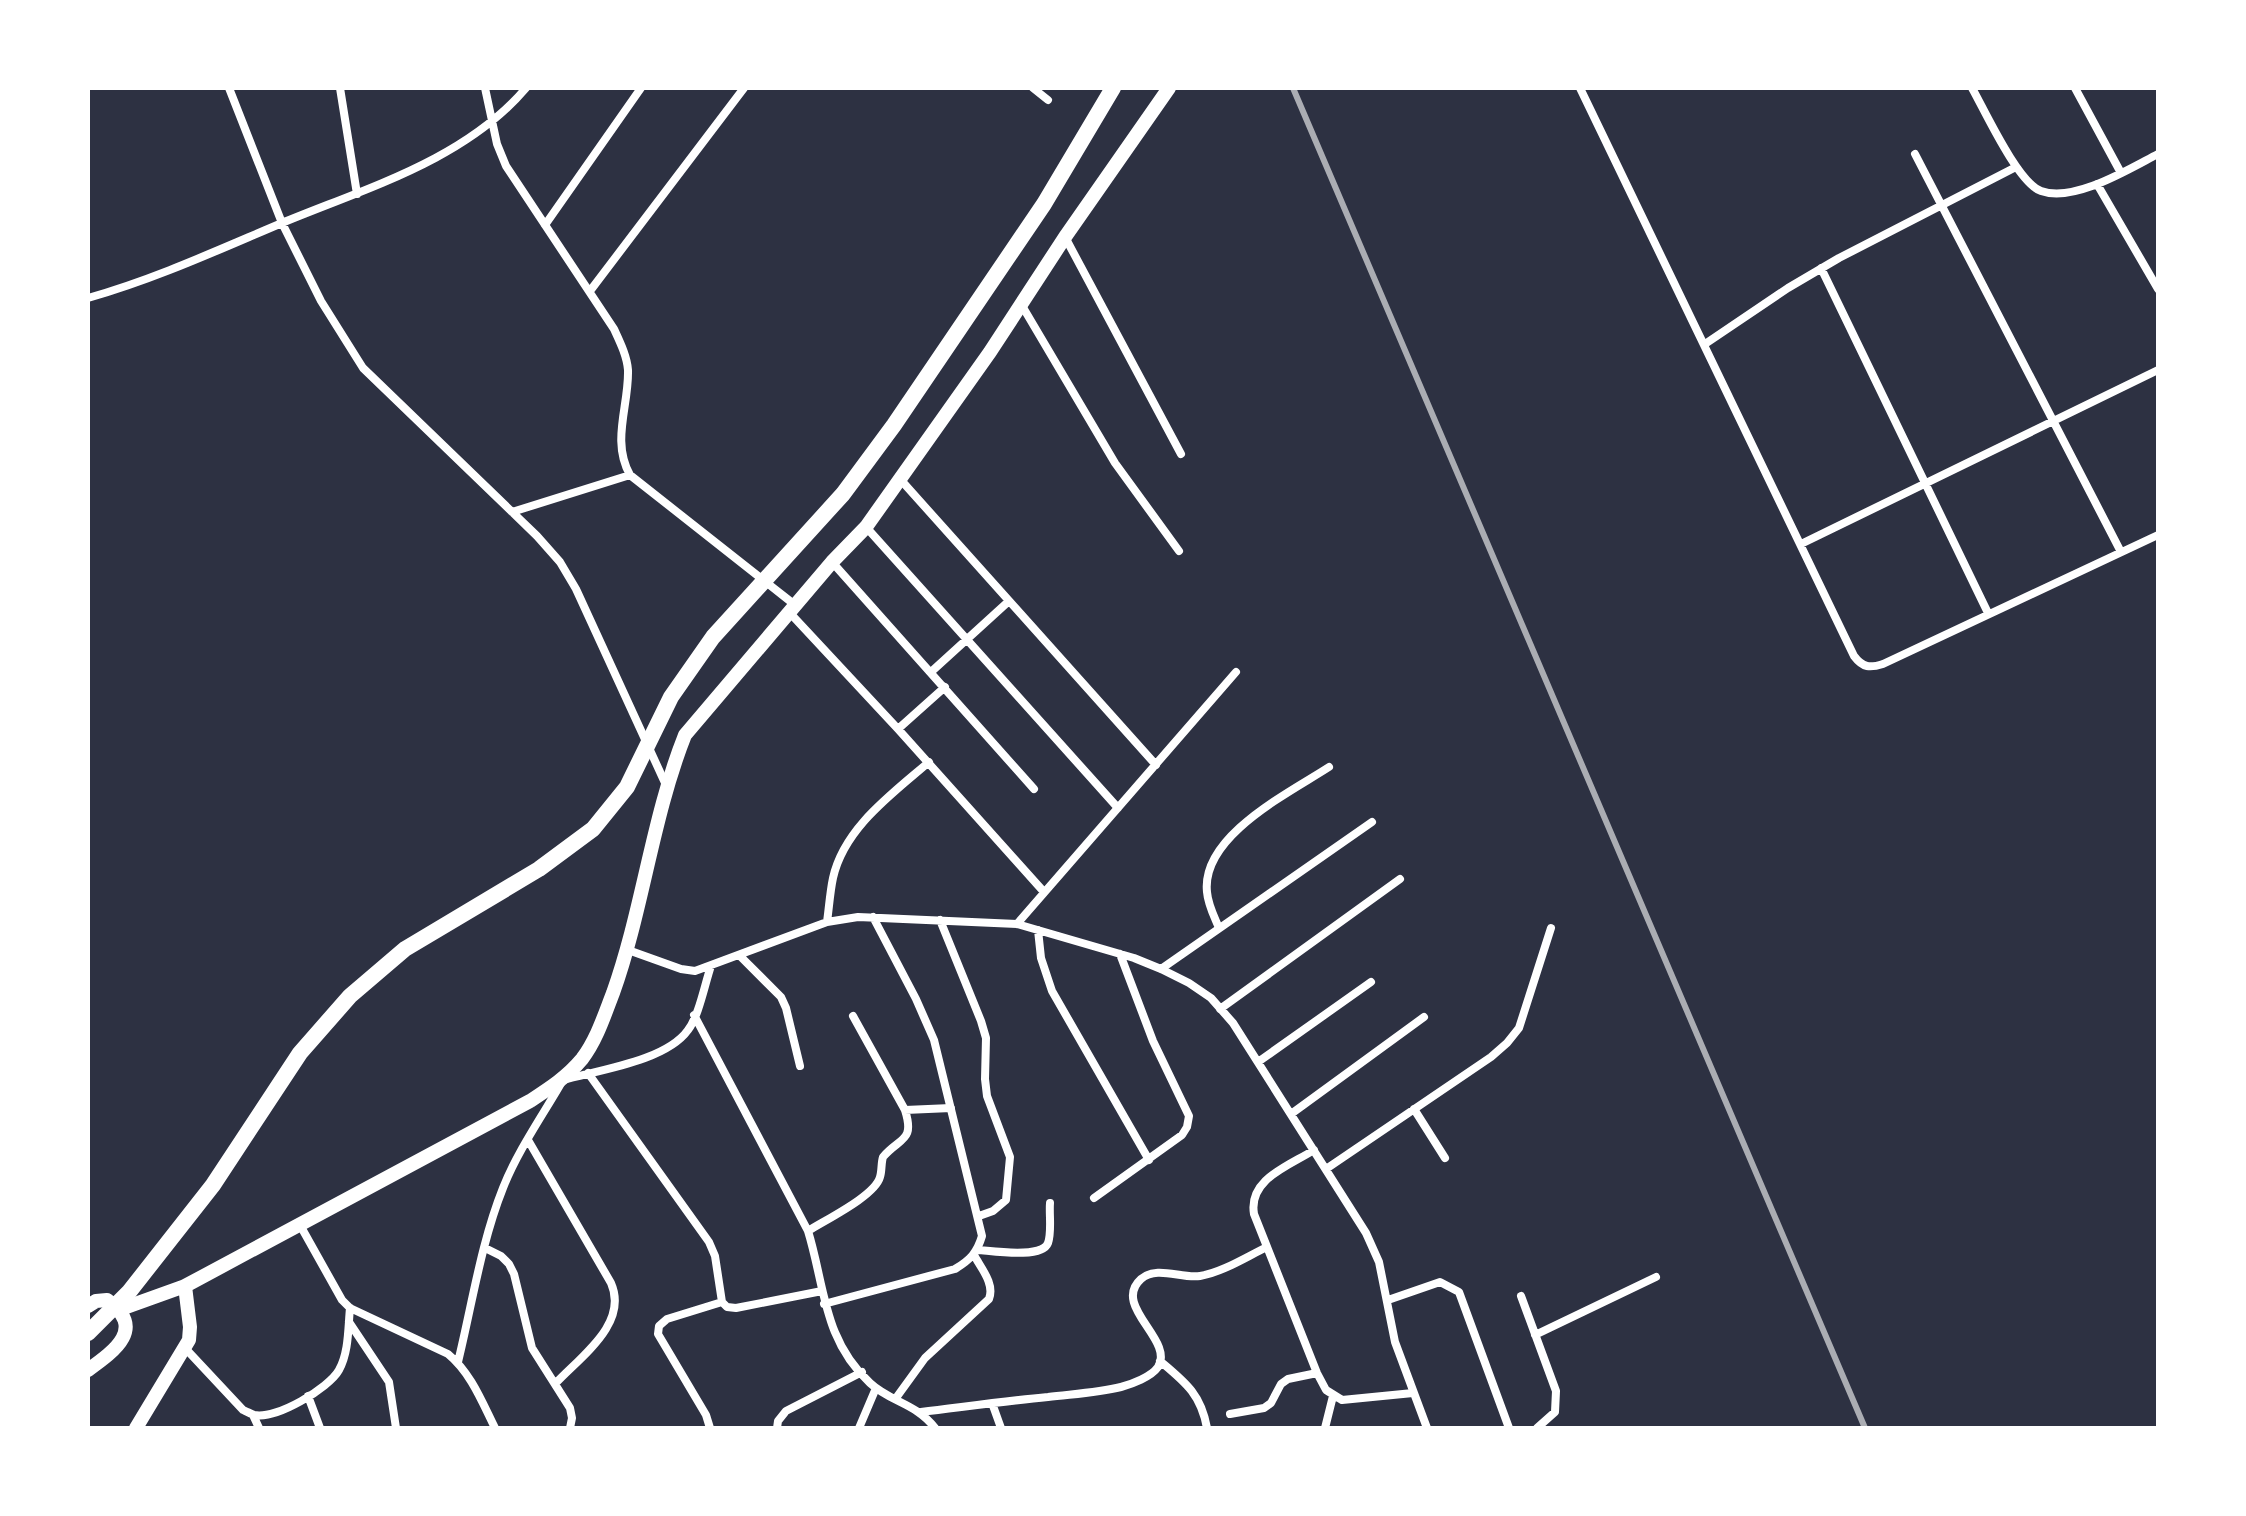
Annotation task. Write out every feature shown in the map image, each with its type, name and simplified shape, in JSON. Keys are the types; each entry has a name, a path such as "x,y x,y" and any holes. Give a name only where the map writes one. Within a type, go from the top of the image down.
{"main road":[{"path":"92,1329 129,1292 213,1185 300,1053 350,996 405,949 539,869 593,829 627,787 671,697 713,637 843,494 894,425 1044,204 1113,88"}],"street":[{"path":"229,88 282,223 321,301 363,368 560,562 576,589 668,788"},
{"path":"340,88 357,194"},
{"path":"485,88 506,166 590,291 624,350 628,369 620,448 630,475 792,609 1044,892"},
{"path":"88,298 167,271 357,194 431,159 492,120 526,88"},
{"path":"545,225 641,88"},
{"path":"590,291 744,88"},
{"path":"1033,88 1048,100"},
{"path":"458,1362 485,1248 503,1188 563,1080 599,1032 628,950 668,788 685,735 832,562 866,527 990,352 1065,237 1169,88"},
{"path":"1581,88 1861,665 1871,667 1883,664 2158,535"},
{"path":"1972,88 2016,167 2040,191 2061,194 2097,184 2158,154"},
{"path":"2075,88 2121,173"},
{"path":"1915,154 2121,552"},
{"path":"1705,344 1821,268 2016,167"},
{"path":"2097,184 2158,289"},
{"path":"1065,237 1181,454"},
{"path":"1821,268 1988,613"},
{"path":"1021,304 1115,463 1179,551"},
{"path":"1801,544 2158,370"},
{"path":"512,512 630,475"},
{"path":"899,478 1156,765"},
{"path":"866,527 1118,808"},
{"path":"832,562 1034,789"},
{"path":"931,672 1009,601"},
{"path":"1017,924 1236,672"},
{"path":"898,729 945,687"},
{"path":"827,922 833,875 848,845 865,820 929,762"},
{"path":"1219,928 1206,889 1217,853 1232,834 1255,815 1329,767"},
{"path":"1161,969 1372,822"},
{"path":"1220,1009 1400,879"},
{"path":"628,950 695,971 827,922 873,917 1017,924 1120,954 1189,983 1211,998 1233,1023 1366,1233 1379,1262 1395,1342 1427,1428"},
{"path":"824,1304 955,1269 976,1252 982,1236 926,1021 873,917"},
{"path":"940,920 981,1021 986,1038 987,1096 1010,1157 1006,1200 993,1211 979,1216"},
{"path":"1326,1169 1507,1043 1519,1028 1551,928"},
{"path":"1038,930 1041,958 1052,991 1149,1160"},
{"path":"1094,1198 1182,1135 1189,1116 1153,1041 1120,954"},
{"path":"739,955 781,997 800,1066"},
{"path":"121,1309 185,1286 530,1101 563,1080 658,1052 678,1041 690,1029 711,966"},
{"path":"1258,1062 1371,982"},
{"path":"694,1015 808,1231 824,1304 840,1344 876,1388 921,1412 935,1428"},
{"path":"808,1231 866,1195 881,1175 883,1157 908,1134 905,1110 853,1016"},
{"path":"1291,1114 1424,1017"},
{"path":"588,1073 709,1242 715,1256 722,1302 727,1307 736,1308 822,1291"},
{"path":"905,1110 951,1108"},
{"path":"1414,1109 1445,1158"},
{"path":"528,1140 611,1283 617,1303 615,1316 607,1329 555,1384"},
{"path":"1314,1150 1264,1181 1256,1190 1252,1202 1317,1373 1326,1390 1342,1400 1413,1393"},
{"path":"976,1252 1033,1253 1044,1248 1049,1241 1050,1203"},
{"path":"300,1225 342,1300 350,1308 448,1354 458,1362 467,1373 495,1428"},
{"path":"921,1412 1124,1386 1156,1370 1160,1361 1159,1349 1134,1305 1132,1295 1144,1276 1158,1272 1198,1276 1267,1247"},
{"path":"485,1248 501,1256 514,1274 532,1348 538,1362 570,1408 570,1428"},
{"path":"896,1398 925,1358 989,1299 992,1292 990,1283 976,1252"},
{"path":"1535,1335 1656,1277"},
{"path":"1388,1300 1440,1282 1459,1292 1509,1428"},
{"path":"136,1428 185,1348 190,1327 185,1286"},
{"path":"1521,1296 1556,1391 1555,1412 1537,1428"},
{"path":"88,1306 107,1300 121,1309 126,1321 122,1340 88,1370"},
{"path":"710,1428 706,1415 658,1334 659,1326 667,1319 722,1302"},
{"path":"253,1415 280,1411 332,1381 345,1354 350,1308"},
{"path":"349,1321 389,1382 396,1428"},
{"path":"185,1348 233,1401 253,1415 259,1428"},
{"path":"1160,1361 1190,1386 1199,1400 1207,1428"},
{"path":"777,1428 786,1411 862,1372"},
{"path":"1230,1414 1264,1408 1288,1379 1317,1373"},
{"path":"859,1428 876,1388"},
{"path":"308,1396 320,1428"},
{"path":"1325,1428 1333,1396"},
{"path":"992,1403 1001,1428"}],"railway":[{"path":"1293,88 1865,1428"}]}
